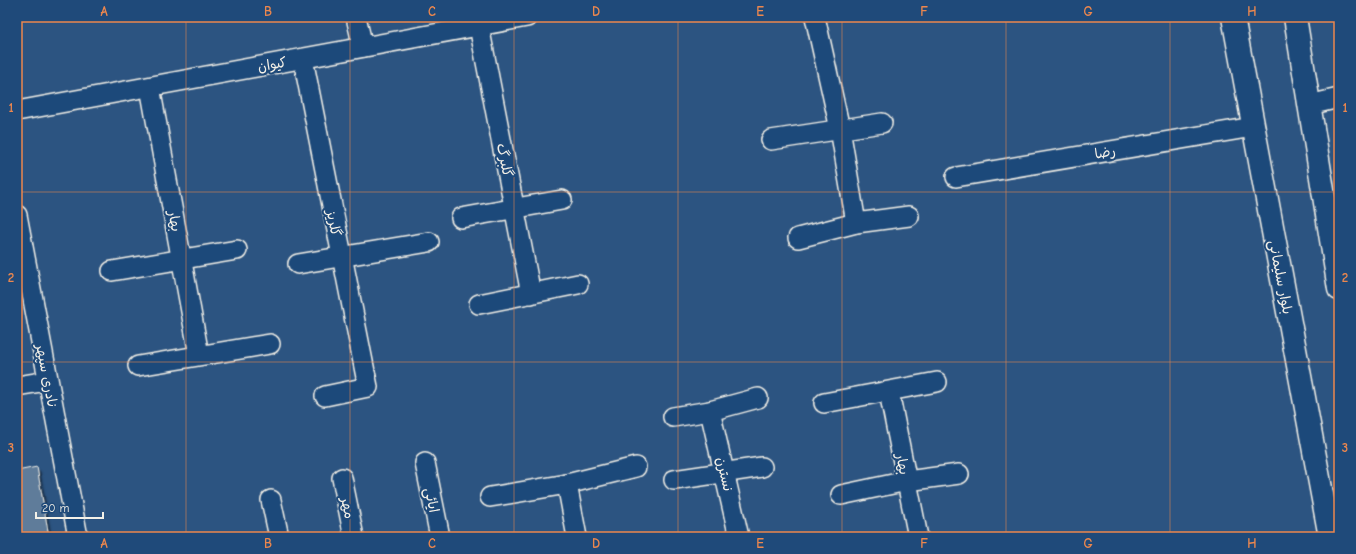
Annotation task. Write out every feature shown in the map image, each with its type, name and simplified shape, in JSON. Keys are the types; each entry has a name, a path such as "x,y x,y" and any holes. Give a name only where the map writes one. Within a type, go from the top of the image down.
{"main road":[{"name":"بلوار سلیمانی","path":"1233,17 1330,537"},
{"path":"1295,17 1339,289"}],"street":[{"path":"356,17 363,47"},
{"name":"کیوان","path":"17,111 527,17"},
{"path":"815,17 840,129 856,223"},
{"name":"گلبرگ","path":"479,26 532,294"},
{"name":"گلریز","path":"303,58 341,258 368,387 325,396"},
{"name":"بهار","path":"150,87 199,355"},
{"path":"1308,104 1339,98"},
{"path":"771,140 882,123"},
{"name":"رضا","path":"956,177 1253,127"},
{"path":"461,218 562,200"},
{"name":"نادری سپهر","path":"17,215 24,293 47,381 78,537"},
{"path":"798,238 856,223 909,216"},
{"path":"298,264 341,258 429,242"},
{"path":"112,271 181,258 238,250"},
{"path":"479,304 578,284"},
{"path":"138,366 270,344"},
{"path":"17,386 47,381"},
{"path":"824,403 937,382"},
{"name":"بهار","path":"889,392 918,537"},
{"path":"673,417 710,410 758,398"},
{"name":"نسترن","path":"710,410 739,537"},
{"name":"ایائی","path":"425,463 440,537"},
{"path":"490,497 567,484 636,467"},
{"path":"674,480 762,467"},
{"path":"841,495 907,481 959,474"},
{"name":"مهر","path":"342,478 354,537"},
{"path":"567,484 577,537"},
{"path":"271,500 279,537"}],"building":[{"path":"37,467 49,537 17,537 17,471"}]}
